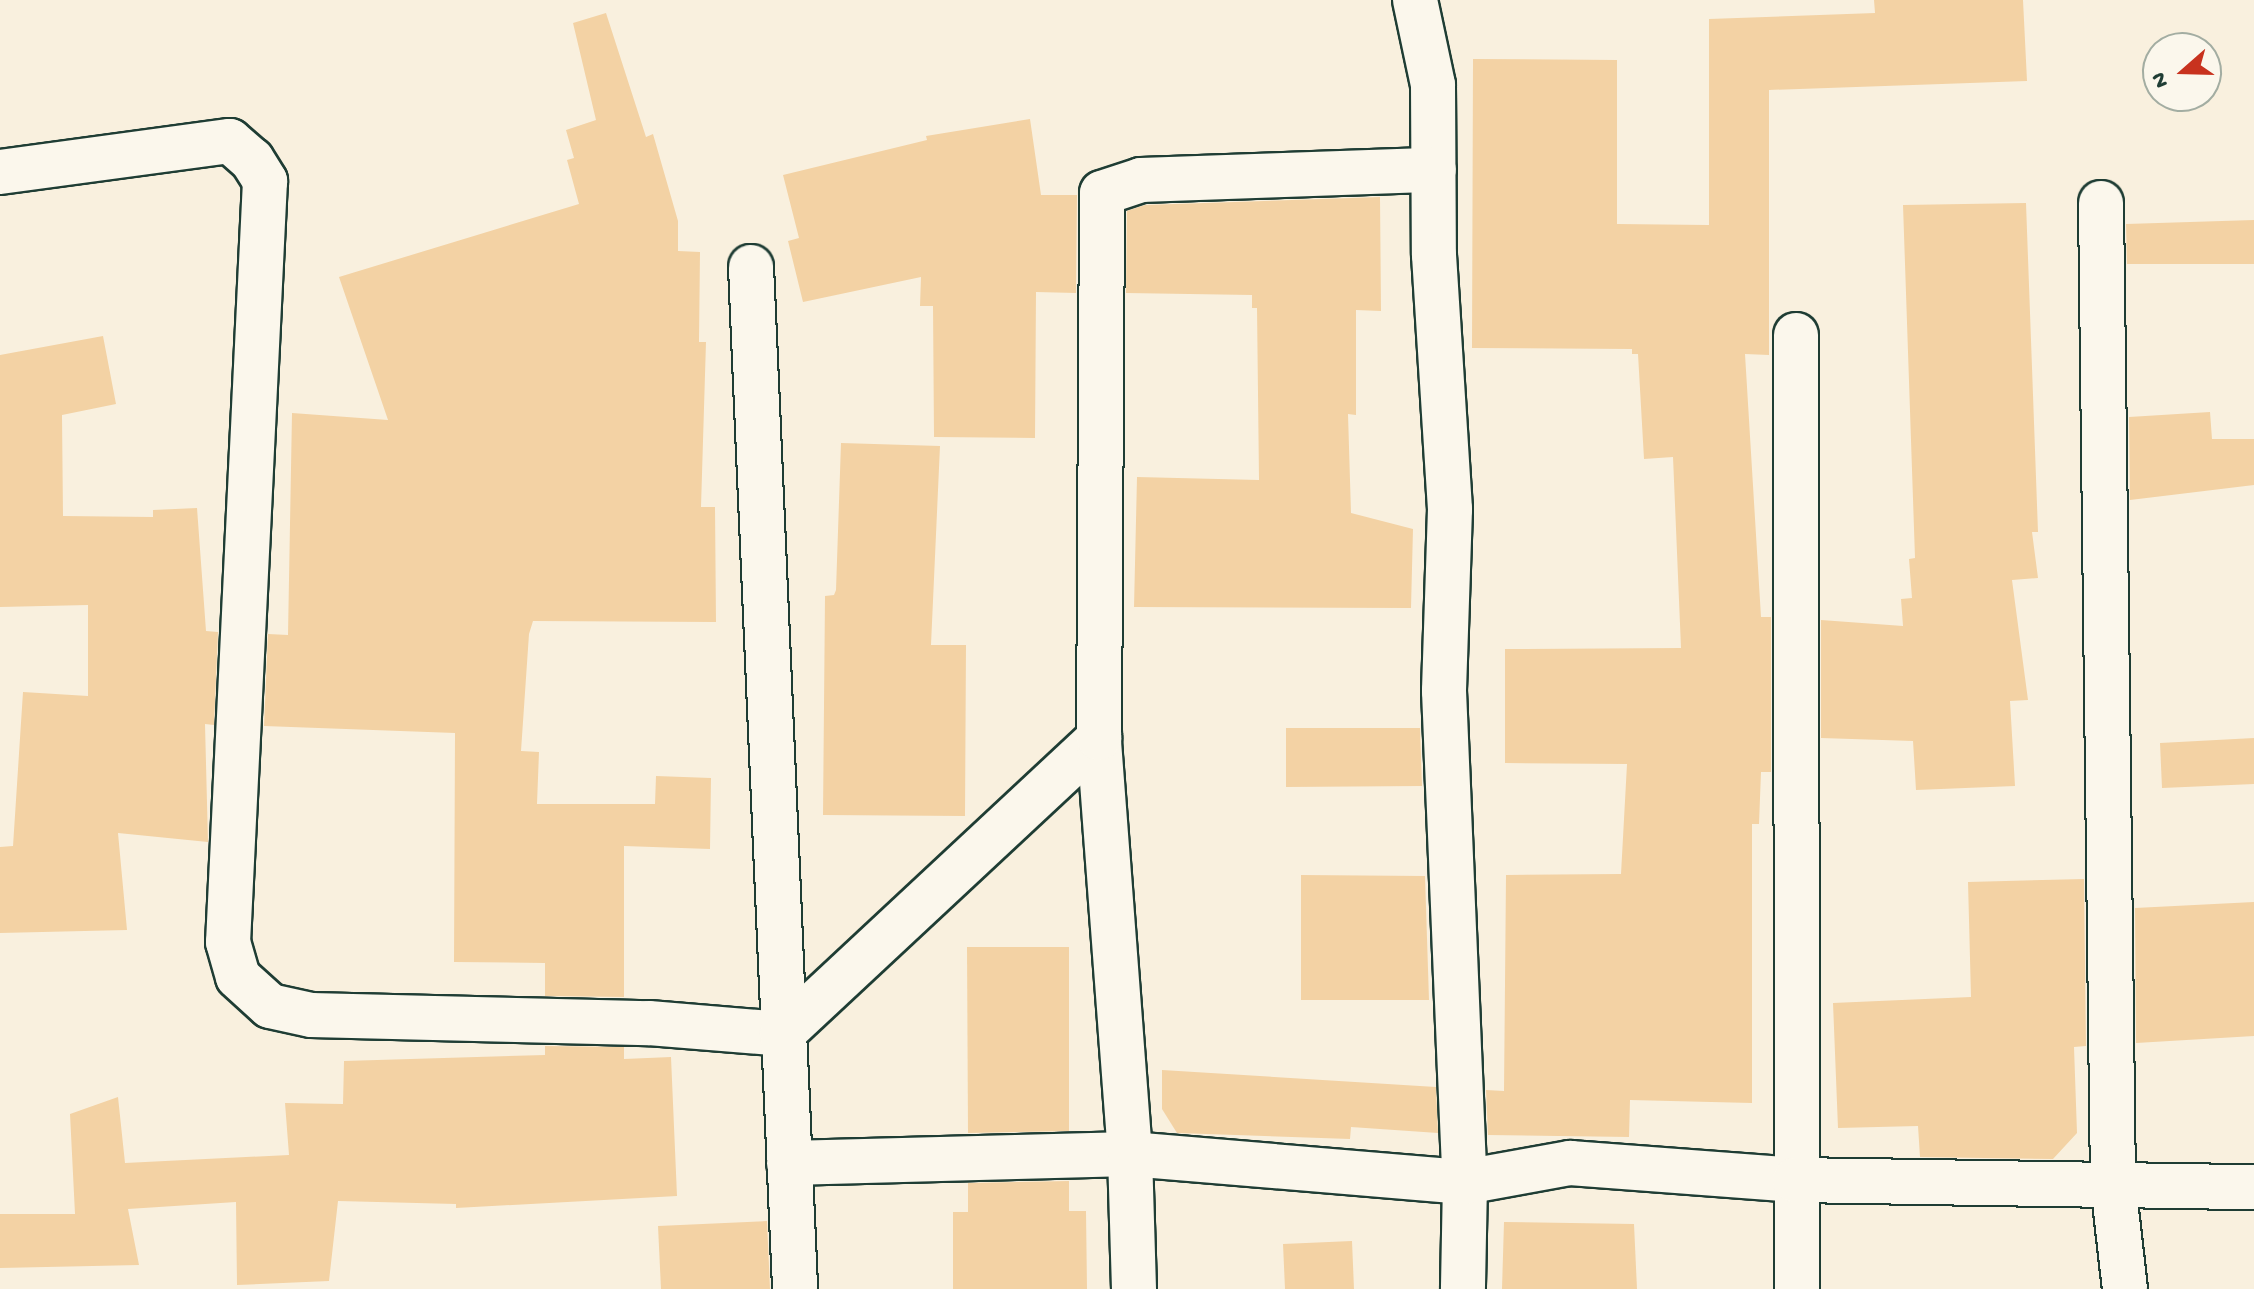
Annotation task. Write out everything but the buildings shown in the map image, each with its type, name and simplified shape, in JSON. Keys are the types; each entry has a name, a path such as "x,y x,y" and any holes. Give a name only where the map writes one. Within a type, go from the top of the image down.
{"street":[{"path":"1415,0 1433,85 1434,170 1450,509 1444,691 1465,1182 1463,1289"},
{"path":"0,172 230,141 252,160 265,181 228,942 238,977 270,1006 311,1015 649,1023 782,1034 1099,738"},
{"path":"1134,1289 1130,1154 1099,738 1102,193 1141,180 1434,170"},
{"path":"2101,203 2113,1184 2125,1289"},
{"path":"751,267 795,1289"},
{"path":"1796,335 1797,1289"},
{"path":"789,1163 1130,1154 1465,1182 1570,1163 1795,1180 2254,1187"}]}
